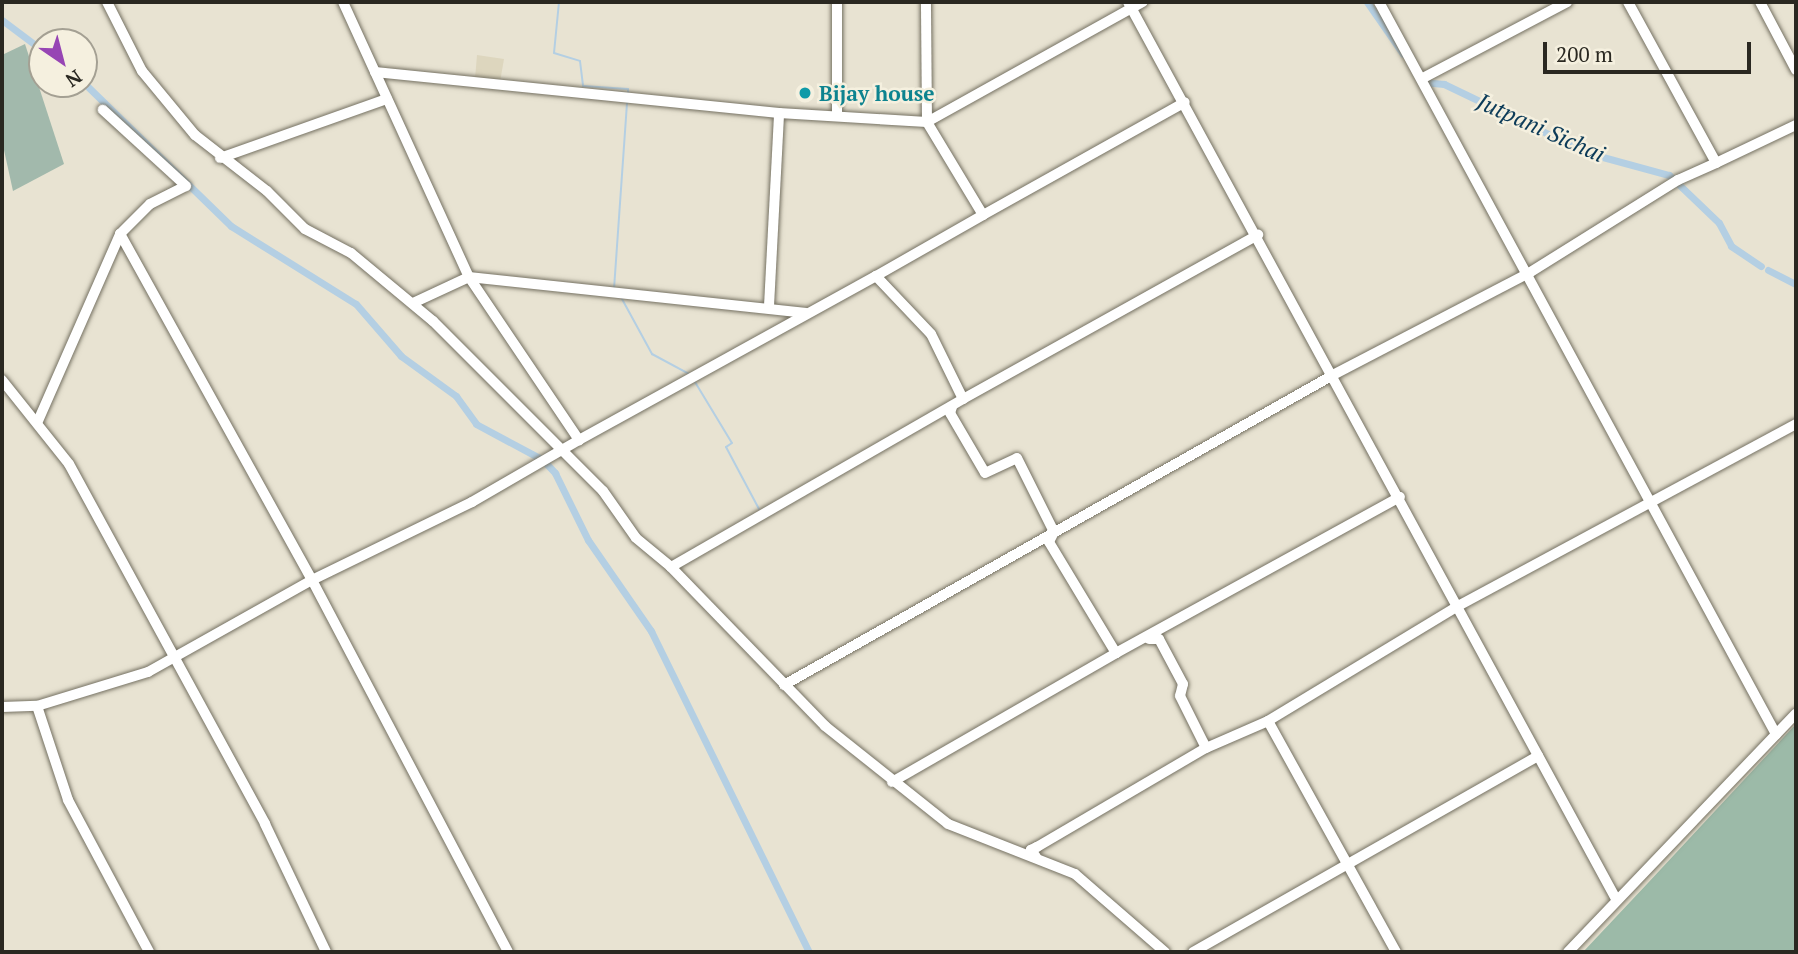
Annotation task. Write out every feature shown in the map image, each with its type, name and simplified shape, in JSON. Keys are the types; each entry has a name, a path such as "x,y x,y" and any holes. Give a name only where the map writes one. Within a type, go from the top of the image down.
{"street":[{"path":"107,2 147,79 220,158 267,191 305,229 351,253 413,303 603,491 636,538 671,566 784,685 892,782 948,824 1036,857 1093,886 1165,952"},
{"path":"343,2 378,72 387,99 469,277 582,438"},
{"path":"837,2 837,116"},
{"path":"926,2 927,122 983,215"},
{"path":"378,72 779,113 927,122 1130,6 1143,2"},
{"path":"1379,2 1423,78 1424,89 1529,273 1776,734"},
{"path":"1423,78 1567,2"},
{"path":"1628,2 1716,163"},
{"path":"1760,2 1796,70"},
{"path":"1130,6 1258,235 1615,897"},
{"path":"220,158 387,99"},
{"path":"2,707 37,706 112,685 174,658 312,580 535,466 696,378 806,313 1185,102"},
{"path":"38,421 120,234 150,204 186,186 103,110"},
{"path":"769,306 779,113"},
{"path":"784,685 1333,375 1529,273 1678,180 1796,125"},
{"path":"120,234 312,580 508,952"},
{"path":"671,566 1258,235"},
{"path":"876,276 931,334 963,399"},
{"path":"413,303 469,277 612,293 769,306 806,313"},
{"path":"2,386 38,421 69,464 265,824 326,952"},
{"path":"952,407 950,413 985,473 1017,458 1054,532"},
{"path":"1036,857 1031,850 1206,748 1268,721 1458,606 1796,424"},
{"path":"892,782 1116,653 1149,639 1400,497"},
{"path":"1054,532 1049,542 1060,564 1116,653"},
{"path":"1149,639 1159,639 1183,684 1180,696 1206,748"},
{"path":"37,706 68,800 149,952"},
{"path":"1568,952 1615,897 1796,712"},
{"path":"1268,721 1396,952"},
{"path":"1193,952 1538,756"}],"shaded area":[{"path":"477,55 504,59 500,82 475,79"}],"green space":[{"path":"25,44 28,53 28,98 43,98 64,164 13,191 2,141 2,55"},
{"path":"1796,724 1796,952 1583,952 1647,884"}],"waterway":[{"path":"559,2 554,53 580,61 583,86 628,89 628,93"},
{"name":"Jutpani Sichai","path":"1367,2 1403,54"},
{"path":"2,20 28,40"},
{"name":"Jutpani Sichai","path":"1422,82 1444,84 1588,153 1669,175 1719,223 1731,246 1761,266"},
{"path":"98,97 231,226 356,304 401,356 456,396 476,424 543,460 555,473 588,540 651,631 809,952"},
{"path":"614,289 627,102"},
{"name":"Jutpani Sichai","path":"1768,270 1796,284"},
{"path":"622,299 652,354 689,374"},
{"path":"695,382 732,443 726,447 759,509"}],"place":[{"name":"Bijay house","path":"805,93"}]}
